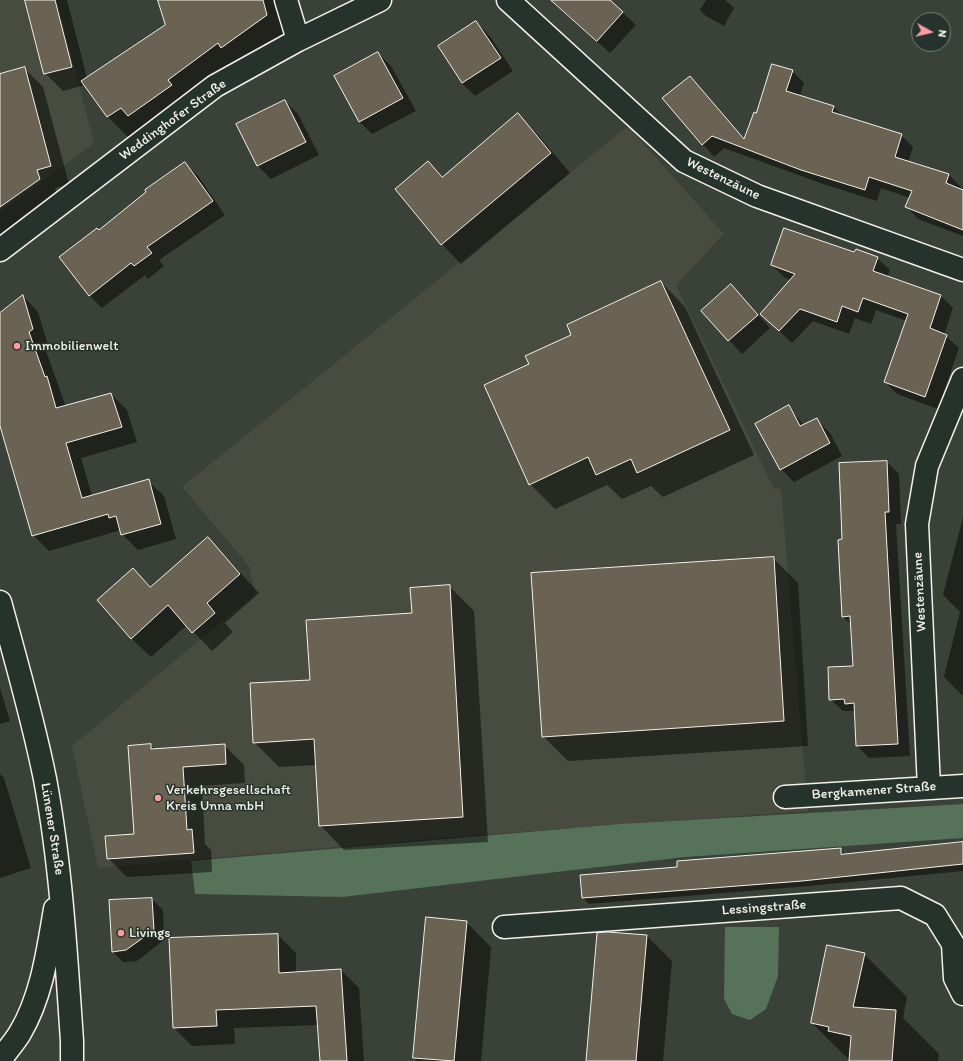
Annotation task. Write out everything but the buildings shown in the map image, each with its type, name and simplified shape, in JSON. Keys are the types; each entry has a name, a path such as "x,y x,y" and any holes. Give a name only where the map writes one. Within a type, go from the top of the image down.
{"street":[{"path":"286,0 298,40"},
{"name":"Weddinghofer Straße","path":"0,250 215,86 298,40 380,0"},
{"name":"Westenzäune","path":"508,0 684,161 757,196 963,270"},
{"name":"Westenzäune","path":"929,788 917,524 927,466 959,405 963,379"},
{"name":"Lünener Straße","path":"0,602 34,726 45,780 60,878 72,1033 72,1061"},
{"name":"Bergkamener Straße","path":"785,797 963,786"},
{"path":"0,1061 20,1033 35,1002 48,949 60,878"},
{"name":"Lessingstraße","path":"504,927 901,898 935,915 952,944 955,978 963,994"}],"shaded area":[{"path":"0,0 57,0 94,143 0,213"},
{"path":"628,126 724,234 676,285 774,489 781,489 808,811 440,838 98,868 72,746 255,594 249,566 182,487"}],"green space":[{"path":"963,804 963,838 685,857 342,897 195,894 191,861 621,824"},
{"path":"725,927 779,927 778,976 766,1009 750,1020 732,1014 724,999"}],"place":[{"name":"Immobilienwelt","path":"17,346"},
{"name":"Verkehrsgesellschaft Kreis Unna mbH","path":"158,798"},
{"name":"Livings","path":"121,933"}]}
